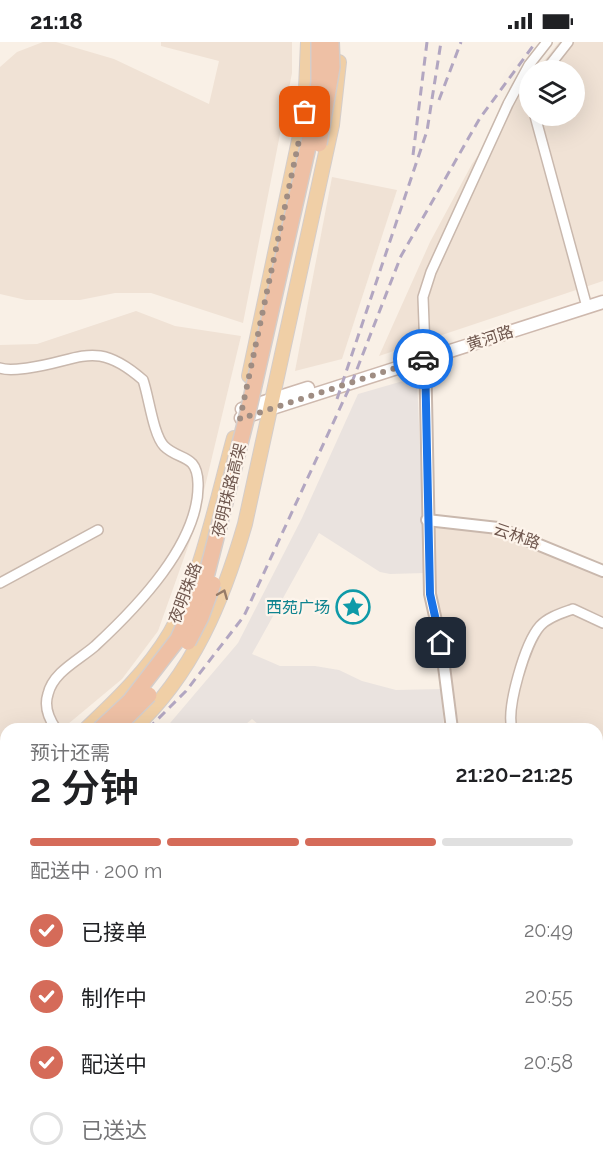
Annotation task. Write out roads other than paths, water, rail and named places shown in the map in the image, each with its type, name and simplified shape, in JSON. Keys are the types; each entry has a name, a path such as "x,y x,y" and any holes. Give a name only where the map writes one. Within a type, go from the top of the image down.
{"highway":[{"name":"夜明珠路高架","path":"106,723 130,701 178,639 207,573 248,412 312,129 319,82 319,42"},
{"name":"夜明珠路高架","path":"121,723 155,688 183,650 201,617 215,578 226,541 325,116 332,68 331,42"}],"main road":[{"name":"夜明珠路","path":"92,723 141,673 169,634 184,604 205,539 241,414 305,112 308,42"},
{"name":"夜明珠路","path":"138,723 171,687 198,647 230,576 245,524 269,405 332,125 339,69 338,42"},
{"name":"黄河路","path":"241,414 586,303 603,293"},
{"name":"黄河路","path":"586,303 603,302"}],"street":[{"path":"451,723 441,643 430,594 426,520 423,297 431,272 508,104 529,65 547,42"},
{"path":"554,60 568,42"},
{"path":"538,126 586,303"},
{"path":"0,369 36,366 80,355 114,360 143,381 158,435 165,446 188,458 195,467 198,483 196,505 183,538 146,596 94,647 60,674 48,693 47,709 53,723"},
{"name":"云林路","path":"426,520 498,528 603,571"},
{"path":"0,583 98,530"},
{"path":"511,723 510,713 514,693 540,626 555,615 573,609 603,624"}],"railway":[{"path":"413,155 427,42"},
{"path":"337,399 427,131 441,42"},
{"path":"439,100 461,42"},
{"path":"154,723 186,691 244,616 352,382 401,256 480,118 536,42"}],"place":[{"name":"西苑广场","path":"353,607"}]}
